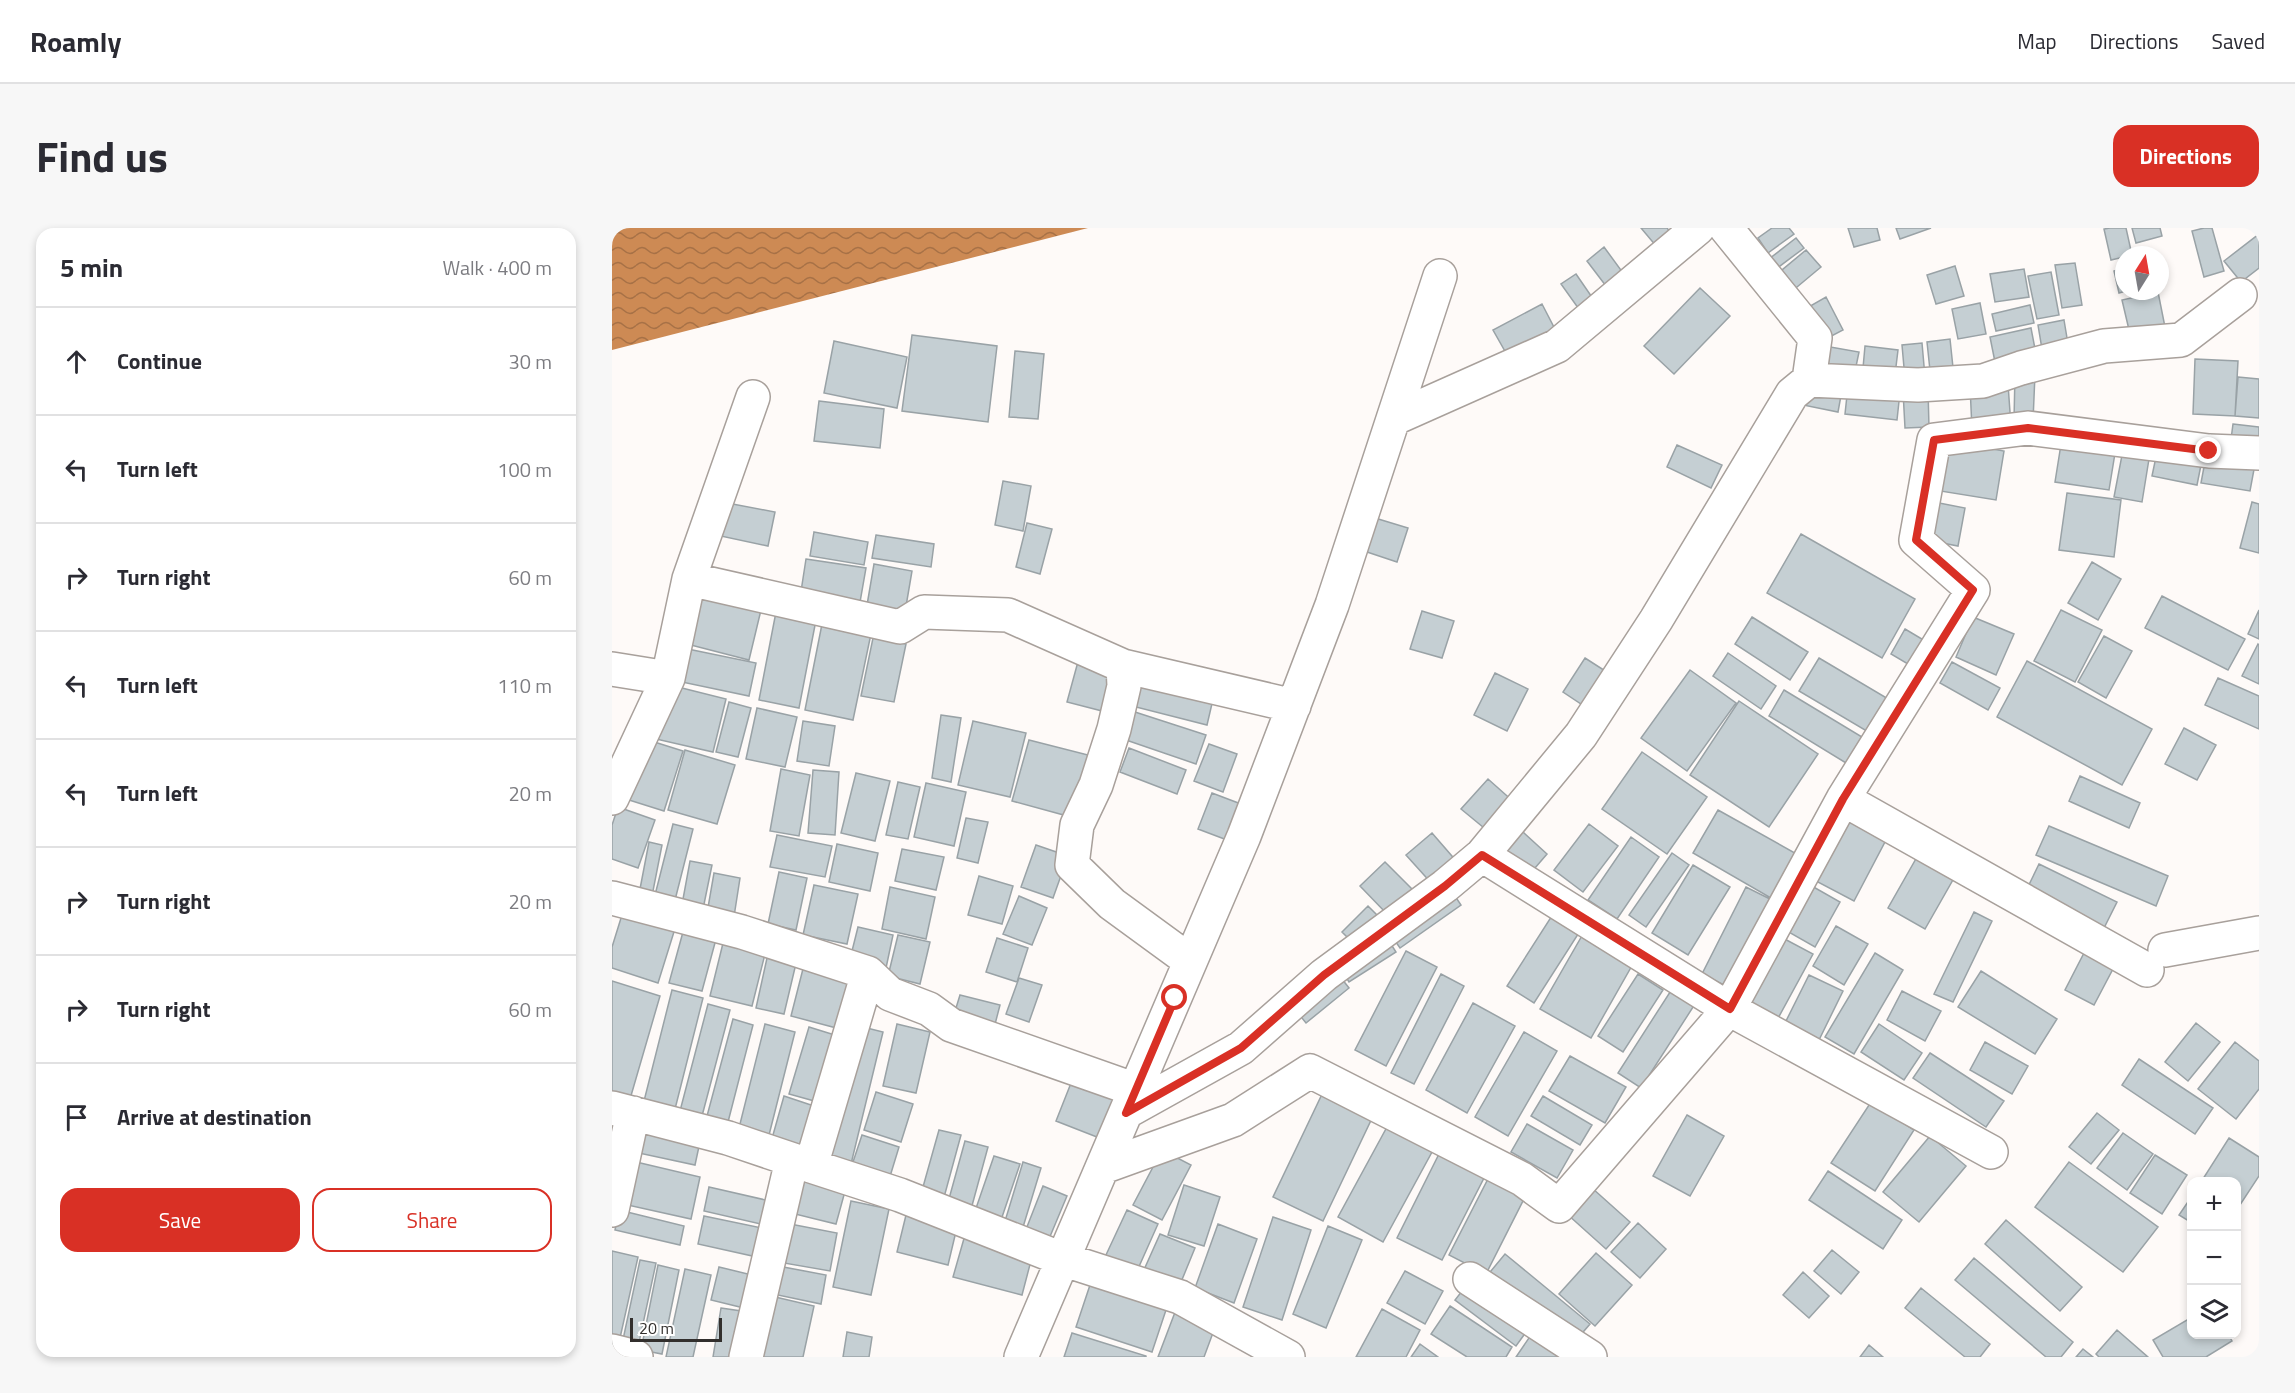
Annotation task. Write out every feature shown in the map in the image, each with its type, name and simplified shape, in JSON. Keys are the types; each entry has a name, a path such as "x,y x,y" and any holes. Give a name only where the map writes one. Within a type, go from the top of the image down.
{"street":[{"path":"1393,419 1557,346 1698,228"},
{"path":"1726,228 1815,338 1809,380"},
{"path":"1021,1357 1244,836 1332,605 1440,276"},
{"path":"612,898 742,932 868,973 890,994 929,1009 951,1025 1131,1101 1241,1048 1324,975 1445,886 1482,855 1581,735 1656,621 1792,394 1809,380 1918,385 1983,381 2021,368 2104,346 2181,340 2240,295"},
{"path":"614,789 668,678 689,579 753,397"},
{"path":"1103,1167 1233,1120 1310,1071 1522,1179 1559,1206 1730,1009 1843,799 1973,590 1916,540 1934,440 2028,428 2209,451 2259,453"},
{"path":"689,579 900,627 924,612 1008,615 1123,666 1294,706"},
{"path":"1123,666 1124,686 1114,729 1096,785 1077,825 1072,865 1112,904 1190,961"},
{"path":"612,669 668,678"},
{"path":"1843,799 2156,960 2259,933"},
{"path":"1482,855 1730,1009 1991,1152"},
{"path":"746,1357 802,1163 868,973"},
{"path":"612,1210 622,1111 728,1138 900,1195 1062,1259 1180,1297 1288,1357"},
{"path":"1470,1279 1590,1357"},
{"path":"612,1351 636,1357"}],"water":[{"path":"612,228 1088,228 612,350"}],"building":[{"path":"1641,228 1667,228 1677,240 1662,253"},
{"path":"1772,228 1789,228 1794,234 1768,253 1758,238"},
{"path":"1848,228 1877,228 1880,240 1854,247"},
{"path":"1896,228 1931,228 1900,239"},
{"path":"2126,228 2130,246 2115,246 2115,259 2111,260 2104,229"},
{"path":"2132,228 2160,228 2162,236 2136,243"},
{"path":"2212,228 2224,271 2204,277 2192,231"},
{"path":"2259,234 2259,268 2241,282 2224,261"},
{"path":"1796,238 1804,248 1776,269 1769,259"},
{"path":"1604,247 1626,277 1609,290 1587,261"},
{"path":"1806,250 1821,267 1791,292 1777,274"},
{"path":"2075,263 2082,305 2062,308 2055,265"},
{"path":"1955,266 1964,296 1936,304 1927,275"},
{"path":"2024,269 2029,297 1995,302 1990,274"},
{"path":"2051,272 2059,315 2037,319 2028,276"},
{"path":"1576,274 1596,303 1581,312 1561,284"},
{"path":"1700,288 1730,316 1674,374 1644,346"},
{"path":"1826,297 1843,330 1822,341 1805,309"},
{"path":"2122,300 2160,300 2165,327 2130,334"},
{"path":"1980,303 1986,334 1958,339 1952,309"},
{"path":"1542,304 1558,335 1510,360 1493,330"},
{"path":"2030,305 2034,323 1996,331 1992,314"},
{"path":"2064,320 2069,350 2043,355 2038,325"},
{"path":"2031,328 2036,354 1995,362 1990,337"},
{"path":"912,335 997,346 988,422 902,411"},
{"path":"1950,339 1954,377 1931,380 1927,342"},
{"path":"834,341 907,357 897,408 824,393"},
{"path":"1922,343 1925,377 1905,379 1902,345"},
{"path":"1819,345 1859,352 1853,381 1814,374"},
{"path":"1865,346 1898,350 1894,383 1862,379"},
{"path":"1015,351 1044,354 1038,419 1009,417"},
{"path":"2195,359 2238,361 2235,416 2193,414"},
{"path":"2015,374 2035,374 2033,421 2014,420"},
{"path":"2238,377 2259,379 2259,418 2235,416"},
{"path":"1807,384 1842,390 1838,412 1803,405"},
{"path":"2008,384 2011,426 1972,429 1970,386"},
{"path":"1848,386 1900,392 1897,420 1845,414"},
{"path":"1928,390 1929,427 1905,428 1903,391"},
{"path":"819,401 884,409 880,448 814,441"},
{"path":"2233,424 2259,427 2259,450 2230,447"},
{"path":"2062,438 2116,447 2109,490 2055,482"},
{"path":"1943,440 2004,451 1996,500 1934,490"},
{"path":"1677,445 1722,465 1711,488 1667,467"},
{"path":"2157,452 2202,460 2197,485 2152,476"},
{"path":"2122,455 2149,459 2142,502 2114,497"},
{"path":"2206,456 2255,464 2250,491 2201,483"},
{"path":"1003,481 1031,486 1023,531 995,525"},
{"path":"2067,493 2121,500 2114,557 2059,550"},
{"path":"1929,501 1965,508 1958,546 1922,539"},
{"path":"722,502 775,512 768,546 716,535"},
{"path":"2252,502 2259,504 2259,553 2240,548"},
{"path":"1375,518 1408,528 1397,562 1364,551"},
{"path":"1027,523 1052,529 1040,574 1016,567"},
{"path":"814,532 868,542 864,565 810,556"},
{"path":"1801,534 1915,599 1882,658 1767,593"},
{"path":"876,535 934,544 931,567 872,558"},
{"path":"806,559 866,568 859,608 800,598"},
{"path":"2092,562 2121,579 2098,620 2068,603"},
{"path":"874,564 912,571 904,618 866,611"},
{"path":"696,594 761,610 749,660 683,643"},
{"path":"2162,596 2245,639 2228,670 2145,628"},
{"path":"2061,610 2102,630 2075,682 2034,661"},
{"path":"2259,610 2259,639 2248,634"},
{"path":"1422,611 1454,621 1442,658 1410,649"},
{"path":"776,612 816,620 799,708 759,700"},
{"path":"1752,617 1808,652 1790,680 1735,644"},
{"path":"1973,617 2014,634 1996,675 1956,657"},
{"path":"823,619 872,629 853,720 805,710"},
{"path":"1905,629 1932,645 1918,670 1891,654"},
{"path":"2104,636 2132,651 2106,698 2078,682"},
{"path":"873,638 906,644 894,702 861,696"},
{"path":"2259,645 2259,684 2242,676"},
{"path":"683,648 756,663 749,696 677,681"},
{"path":"1728,653 1776,686 1761,709 1713,676"},
{"path":"1079,658 1118,668 1106,712 1067,702"},
{"path":"1585,658 1610,674 1587,708 1563,692"},
{"path":"1819,658 1890,700 1870,733 1799,691"},
{"path":"2027,661 2152,729 2122,785 1997,717"},
{"path":"1952,662 2000,688 1988,710 1940,683"},
{"path":"1690,670 1736,703 1687,771 1641,738"},
{"path":"1495,673 1528,689 1507,731 1474,715"},
{"path":"1143,677 1214,695 1207,725 1136,707"},
{"path":"2218,678 2259,696 2259,729 2205,705"},
{"path":"670,685 726,699 713,752 656,739"},
{"path":"1784,690 1862,737 1846,763 1769,716"},
{"path":"1739,701 1818,754 1769,827 1690,775"},
{"path":"729,702 751,708 738,757 716,752"},
{"path":"757,708 797,717 785,767 746,759"},
{"path":"1135,712 1206,735 1196,764 1126,740"},
{"path":"941,715 961,718 951,782 932,778"},
{"path":"803,721 835,726 829,766 797,761"},
{"path":"973,721 1026,733 1010,797 958,785"},
{"path":"2184,728 2216,745 2197,780 2165,764"},
{"path":"648,740 683,751 664,811 629,800"},
{"path":"1029,740 1088,755 1071,817 1012,801"},
{"path":"1209,744 1237,754 1223,792 1194,781"},
{"path":"1129,748 1186,770 1177,794 1120,772"},
{"path":"685,750 735,765 717,824 668,810"},
{"path":"1642,752 1707,797 1667,854 1602,809"},
{"path":"781,769 810,775 799,836 770,831"},
{"path":"813,770 839,772 835,835 808,833"},
{"path":"856,773 890,781 875,841 841,833"},
{"path":"2080,776 2140,803 2129,828 2069,801"},
{"path":"1488,779 1515,803 1489,832 1461,809"},
{"path":"898,782 920,787 908,839 886,835"},
{"path":"926,783 966,792 954,846 914,837"},
{"path":"1212,793 1241,804 1227,840 1198,829"},
{"path":"618,807 655,820 638,868 612,859 612,825"},
{"path":"1718,810 1802,857 1776,901 1693,853"},
{"path":"966,818 988,822 978,863 957,858"},
{"path":"1846,819 1886,840 1854,901 1814,880"},
{"path":"1513,823 1547,854 1529,875 1494,845"},
{"path":"673,824 693,829 674,904 654,899"},
{"path":"1589,824 1618,846 1583,892 1554,870"},
{"path":"2049,826 2168,876 2156,906 2036,855"},
{"path":"1432,833 1458,863 1433,885 1406,855"},
{"path":"777,835 832,846 825,877 770,867"},
{"path":"1631,837 1659,857 1617,919 1588,900"},
{"path":"649,842 662,845 653,891 640,889"},
{"path":"837,844 878,853 870,891 829,882"},
{"path":"1036,845 1068,856 1053,898 1021,887"},
{"path":"902,849 944,857 936,890 895,881"},
{"path":"1672,853 1689,865 1646,927 1629,915"},
{"path":"1917,857 1954,878 1925,929 1888,908"},
{"path":"690,861 712,865 702,914 681,910"},
{"path":"1385,862 1413,890 1387,914 1360,886"},
{"path":"2039,864 2117,902 2103,930 2025,893"},
{"path":"1693,865 1730,887 1688,955 1652,933"},
{"path":"779,872 807,878 796,930 768,924"},
{"path":"714,873 740,878 733,923 706,919"},
{"path":"979,876 1013,886 1002,924 968,915"},
{"path":"1803,881 1840,902 1815,947 1778,926"},
{"path":"814,885 858,894 847,944 803,935"},
{"path":"890,887 935,897 926,939 882,929"},
{"path":"1449,887 1461,905 1400,948 1388,931"},
{"path":"1746,887 1774,901 1730,988 1702,974"},
{"path":"1019,896 1047,908 1032,945 1003,934"},
{"path":"626,902 678,919 658,983 612,968 612,947"},
{"path":"1368,906 1379,917 1353,943 1342,932"},
{"path":"1555,911 1582,928 1534,1003 1507,986"},
{"path":"1974,912 1992,921 1953,1002 1934,994"},
{"path":"686,921 719,928 702,991 669,983"},
{"path":"1836,926 1868,944 1844,985 1813,966"},
{"path":"858,927 893,935 886,968 850,959"},
{"path":"1583,934 1634,962 1591,1038 1540,1009"},
{"path":"725,935 767,946 752,1006 710,996"},
{"path":"898,935 930,942 920,984 888,976"},
{"path":"1779,936 1813,954 1776,1022 1743,1004"},
{"path":"997,938 1028,948 1017,982 986,972"},
{"path":"1387,938 1396,952 1349,982 1341,969"},
{"path":"769,949 798,955 784,1014 756,1008"},
{"path":"1406,951 1437,967 1386,1066 1355,1050"},
{"path":"2085,951 2114,967 2094,1005 2065,990"},
{"path":"1875,953 1903,970 1854,1054 1825,1037"},
{"path":"805,961 858,974 844,1030 791,1016"},
{"path":"1981,971 2057,1019 2035,1054 1958,1007"},
{"path":"1338,974 1349,988 1306,1023 1294,1008"},
{"path":"1441,974 1464,986 1414,1084 1391,1073"},
{"path":"1638,974 1663,990 1623,1052 1598,1036"},
{"path":"1809,975 1843,991 1818,1042 1784,1025"},
{"path":"1019,978 1042,985 1029,1022 1006,1014"},
{"path":"612,981 660,996 628,1106 612,1101"},
{"path":"1672,989 1695,1004 1641,1088 1618,1073"},
{"path":"672,990 703,998 674,1113 643,1105"},
{"path":"1902,991 1941,1011 1925,1041 1887,1020"},
{"path":"960,995 1000,1005 993,1032 952,1021"},
{"path":"1473,1003 1515,1026 1467,1113 1426,1090"},
{"path":"708,1004 730,1010 702,1116 680,1111"},
{"path":"733,1019 753,1025 728,1122 707,1116"},
{"path":"2196,1023 2220,1042 2188,1081 2165,1062"},
{"path":"765,1024 795,1032 769,1135 739,1128"},
{"path":"897,1024 930,1032 916,1093 883,1086"},
{"path":"1879,1024 1922,1053 1904,1080 1861,1052"},
{"path":"855,1025 883,1032 851,1164 823,1157"},
{"path":"809,1027 838,1036 818,1102 789,1094"},
{"path":"1524,1032 1557,1051 1508,1136 1475,1117"},
{"path":"1985,1042 2028,1066 2012,1094 1970,1070"},
{"path":"2235,1042 2259,1061 2259,1089 2236,1119 2198,1089"},
{"path":"1930,1053 2004,1101 1986,1127 1913,1078"},
{"path":"1570,1056 1626,1087 1605,1123 1549,1091"},
{"path":"2139,1059 2213,1108 2195,1134 2122,1085"},
{"path":"1075,1073 1121,1091 1102,1139 1056,1121"},
{"path":"1324,1090 1374,1114 1323,1221 1273,1197"},
{"path":"876,1092 913,1104 901,1142 864,1130"},
{"path":"784,1096 820,1108 807,1152 771,1142"},
{"path":"1543,1096 1592,1125 1580,1145 1531,1116"},
{"path":"1871,1102 1914,1130 1875,1191 1831,1163"},
{"path":"2097,1113 2119,1130 2091,1164 2069,1147"},
{"path":"1687,1115 1724,1136 1690,1196 1653,1176"},
{"path":"640,1123 701,1137 695,1165 634,1152"},
{"path":"1527,1124 1573,1150 1557,1178 1511,1152"},
{"path":"1387,1127 1432,1152 1383,1242 1338,1217"},
{"path":"939,1130 961,1135 943,1201 921,1194"},
{"path":"2123,1133 2153,1154 2127,1190 2097,1168"},
{"path":"862,1135 899,1147 888,1183 850,1171"},
{"path":"1930,1136 1966,1166 1919,1222 1883,1192"},
{"path":"2229,1138 2259,1157 2259,1176 2241,1203 2241,1177 2204,1177"},
{"path":"965,1141 988,1147 970,1213 947,1206"},
{"path":"1162,1150 1191,1165 1162,1220 1133,1205"},
{"path":"1439,1154 1485,1176 1442,1260 1397,1238"},
{"path":"2155,1155 2187,1175 2162,1214 2130,1193"},
{"path":"994,1156 1020,1164 999,1226 973,1217"},
{"path":"632,1161 700,1177 691,1219 623,1204"},
{"path":"1023,1162 1041,1168 1020,1237 1002,1231"},
{"path":"2069,1162 2158,1227 2123,1272 2035,1207"},
{"path":"1828,1171 1902,1220 1883,1249 1809,1200"},
{"path":"801,1172 847,1184 836,1224 791,1213"},
{"path":"1490,1175 1527,1193 1486,1274 1449,1255"},
{"path":"1184,1185 1220,1197 1204,1246 1168,1235"},
{"path":"1043,1186 1067,1196 1046,1246 1023,1237"},
{"path":"709,1187 770,1201 765,1225 704,1211"},
{"path":"1592,1188 1630,1222 1606,1249 1567,1214"},
{"path":"851,1201 889,1209 871,1295 833,1287"},
{"path":"2187,1203 2187,1220 2179,1215"},
{"path":"619,1210 684,1226 680,1245 615,1230"},
{"path":"1127,1210 1158,1224 1137,1271 1105,1257"},
{"path":"907,1211 958,1223 948,1265 897,1252"},
{"path":"704,1216 762,1228 757,1257 698,1244"},
{"path":"1273,1217 1311,1230 1282,1320 1243,1307"},
{"path":"2006,1220 2082,1287 2060,1311 1985,1244"},
{"path":"785,1223 837,1233 830,1271 778,1262"},
{"path":"1638,1223 1666,1249 1640,1278 1611,1252"},
{"path":"1218,1224 1257,1239 1234,1303 1195,1288"},
{"path":"1328,1226 1362,1240 1326,1328 1293,1314"},
{"path":"1160,1234 1195,1248 1179,1287 1143,1272"},
{"path":"965,1235 1033,1253 1022,1295 953,1277"},
{"path":"1832,1250 1859,1272 1841,1294 1814,1271"},
{"path":"612,1251 638,1257 618,1347 612,1345"},
{"path":"1596,1253 1632,1285 1595,1326 1559,1294"},
{"path":"1505,1254 1590,1324 1565,1353 1481,1283"},
{"path":"1974,1258 2073,1342 2061,1357 2046,1357 1955,1280"},
{"path":"640,1260 656,1263 637,1352 621,1349"},
{"path":"658,1265 679,1270 662,1354 641,1350"},
{"path":"778,1266 826,1275 821,1304 773,1294"},
{"path":"719,1267 752,1275 744,1308 711,1300"},
{"path":"685,1269 711,1275 693,1357 666,1357"},
{"path":"1405,1271 1443,1291 1425,1324 1387,1303"},
{"path":"1803,1272 1829,1296 1809,1318 1783,1295"},
{"path":"1091,1282 1167,1307 1152,1352 1076,1327"},
{"path":"1469,1282 1529,1328 1516,1346 1455,1300"},
{"path":"1921,1288 1990,1344 1980,1357 1965,1357 1905,1308"},
{"path":"771,1296 814,1306 803,1357 757,1357"},
{"path":"1450,1306 1512,1347 1506,1357 1467,1357 1431,1334"},
{"path":"1177,1307 1217,1322 1204,1357 1158,1357"},
{"path":"721,1308 748,1312 740,1357 713,1357"},
{"path":"1382,1309 1420,1330 1406,1357 1356,1357"},
{"path":"2187,1320 2187,1339 2231,1339 2232,1341 2206,1357 2163,1357 2153,1340"},
{"path":"2117,1330 2148,1357 2099,1357 2096,1354"},
{"path":"847,1332 872,1337 869,1357 843,1357"},
{"path":"1533,1332 1568,1357 1516,1357"},
{"path":"1072,1333 1146,1356 1146,1357 1064,1357"},
{"path":"1420,1344 1438,1357 1411,1357"},
{"path":"1869,1345 1883,1357 1860,1357"},
{"path":"2083,1349 2093,1357 2076,1357"}],"route":[{"path":"1175,998 1126,1113 1241,1048 1324,975 1445,886 1482,855 1730,1009 1843,799 1973,590 1916,540 1934,440 2028,428 2209,451"}]}
